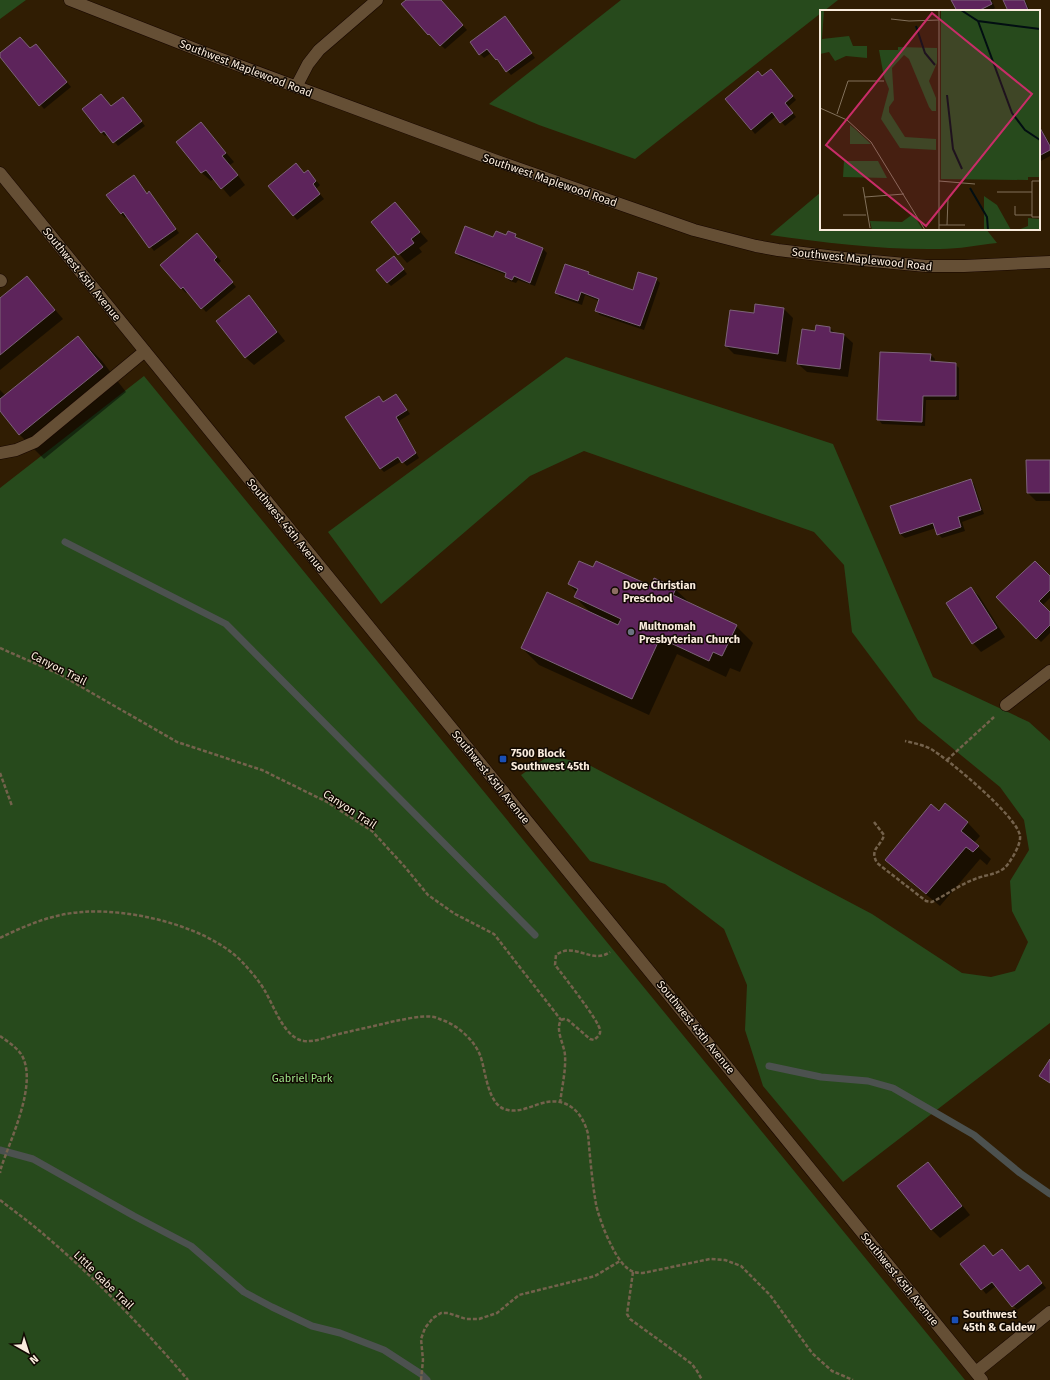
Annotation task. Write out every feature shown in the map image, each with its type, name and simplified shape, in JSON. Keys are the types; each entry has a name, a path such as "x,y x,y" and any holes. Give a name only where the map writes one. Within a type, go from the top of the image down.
{"street":[{"name":"Southwest Maplewood Road","path":"70,0 208,54 494,160 694,230 756,246 778,250 926,266 964,266 1050,262"},
{"path":"296,87 308,64 319,50 377,0"},
{"name":"Southwest 45th Avenue","path":"0,173 979,1376"},
{"path":"0,454 16,450 35,442 145,351"},
{"path":"1006,705 1050,671"},
{"path":"979,1376 1050,1312"}],"path":[{"name":"Canyon Trail","path":"0,648 58,674 177,742 262,770 327,802 372,831 428,895 455,914 494,934 561,1020"},
{"path":"947,760 1006,705"},
{"path":"874,822 884,835 883,839 875,848 874,856 877,863 926,901 932,902 976,879 1000,871 1008,864 1019,844 1020,835 1016,826 1007,815 947,760 924,746 905,741"},
{"path":"0,773 12,806"},
{"path":"0,938 38,921 80,912 106,911 163,921 191,930 211,939 238,957 265,991 279,1019 294,1036 302,1041 313,1041 414,1018 434,1017 455,1026 463,1032 476,1048 480,1056 488,1088 499,1106 508,1110 548,1102 560,1103 573,1109 585,1122 588,1134 596,1206 609,1242 620,1261 632,1272 643,1273 710,1259 725,1260 741,1266 770,1295 812,1353 832,1371 854,1380"},
{"path":"560,1103 565,1055 559,1029 561,1020 568,1020 590,1039 594,1040 600,1032 599,1027 591,1014 555,965 556,955 563,950 571,950 587,955 600,956 609,953 624,939"},
{"path":"0,1036 21,1054 26,1067 27,1083 24,1101 0,1173"},
{"name":"Little Gabe Trail","path":"0,1200 41,1232 102,1288 148,1334 188,1380"},
{"path":"421,1380 423,1360 421,1339 425,1328 441,1312 466,1319 479,1319 497,1313 519,1295 595,1276 620,1261"},
{"path":"632,1272 627,1314 630,1318 692,1364 702,1380"}],"green space":[{"path":"0,0 26,0 0,19"},
{"path":"621,0 838,0 825,10 820,10 820,14 635,159 539,125 489,104"},
{"path":"820,193 820,230 987,230 997,243 961,248 919,249 833,243 770,235"},
{"path":"566,357 833,444 933,677 1029,722 1050,741 1050,1023 843,1182 763,1086 745,1030 747,985 724,929 665,884 590,861 521,775 550,755 591,766 872,914 962,973 991,977 1015,971 1028,942 1012,911 1010,881 1029,850 1024,820 1000,787 918,720 852,632 844,565 814,532 584,451 530,476 381,604 328,532"},
{"name":"Gabriel Park","path":"144,376 965,1380 0,1380 0,488"}],"building":[{"path":"406,0 441,0 463,25 440,46 429,34 428,35 401,4"},
{"path":"951,0 990,0 992,4 980,10 956,10"},
{"path":"1003,0 1024,0 1028,10 1008,10"},
{"path":"505,16 532,53 506,72 497,59 496,60 487,49 479,55 470,42"},
{"path":"20,37 30,48 36,44 67,82 39,106 0,57 0,53"},
{"path":"771,69 793,96 785,103 793,113 780,123 772,112 751,130 725,99 758,71 762,76"},
{"path":"101,94 111,106 123,97 142,121 113,143 104,131 101,133 82,109"},
{"path":"201,122 226,153 222,156 238,175 221,189 206,170 201,173 176,142"},
{"path":"1040,128 1050,146 1050,150 1040,155"},
{"path":"296,163 304,173 308,170 316,181 313,184 320,194 293,216 268,186"},
{"path":"134,175 147,194 149,191 176,229 149,248 123,212 121,214 106,195"},
{"path":"395,202 420,232 411,239 414,243 398,255 371,222"},
{"path":"465,226 493,237 496,231 506,235 508,231 516,234 515,237 543,248 530,283 514,276 512,280 505,277 506,273 455,253"},
{"path":"197,233 217,257 214,260 233,282 201,309 183,287 181,289 160,265"},
{"path":"394,256 404,269 387,283 376,270"},
{"path":"565,264 633,290 638,272 657,278 640,326 595,311 599,299 581,292 578,301 555,293"},
{"path":"27,276 55,310 0,355 0,298"},
{"path":"249,295 277,332 245,358 216,321"},
{"path":"755,304 784,308 778,354 725,346 730,310 754,313"},
{"path":"816,325 830,327 830,332 844,334 840,369 797,364 802,329 815,331"},
{"path":"78,336 103,367 19,435 0,411 0,399"},
{"path":"880,352 931,354 930,361 956,363 956,396 923,396 922,422 877,420"},
{"path":"396,394 407,410 396,417 416,453 402,463 398,457 380,469 345,417 379,396 383,402"},
{"path":"1026,460 1050,460 1050,493 1027,493"},
{"path":"971,479 981,510 958,517 961,527 937,535 933,523 900,534 890,506"},
{"name":"Multnomah Presbyterian Church","path":"579,561 593,567 596,561 651,586 654,578 676,588 673,595 737,625 722,656 713,652 709,661 660,638 632,699 521,648 547,592 618,625 621,619 574,597 578,589 568,584"},
{"path":"1035,561 1050,576 1050,590 1039,601 1050,612 1050,625 1036,639 996,597"},
{"path":"971,587 997,628 972,644 946,603"},
{"path":"945,803 968,822 961,831 979,846 973,852 966,847 926,894 885,860 931,804 939,811"},
{"path":"1050,1059 1050,1083 1039,1076"},
{"path":"928,1162 962,1206 931,1230 897,1186"},
{"path":"984,1245 993,1256 1002,1249 1020,1271 1028,1265 1042,1283 1012,1307 992,1282 981,1290 960,1264"}],"waterway":[{"path":"65,542 226,624 535,935"},
{"path":"769,1066 821,1077 868,1081 893,1088 974,1135 1020,1173 1050,1194"},
{"path":"0,1150 33,1159 134,1216 191,1246 244,1292 312,1326 340,1333 384,1350 421,1374 427,1380"}],"place":[{"name":"Dove Christian Preschool","path":"615,591"},
{"name":"Multnomah Presbyterian Church","path":"631,632"},
{"name":"7500 Block Southwest 45th","path":"503,759"},
{"name":"Southwest 45th & Caldew","path":"955,1320"}]}
